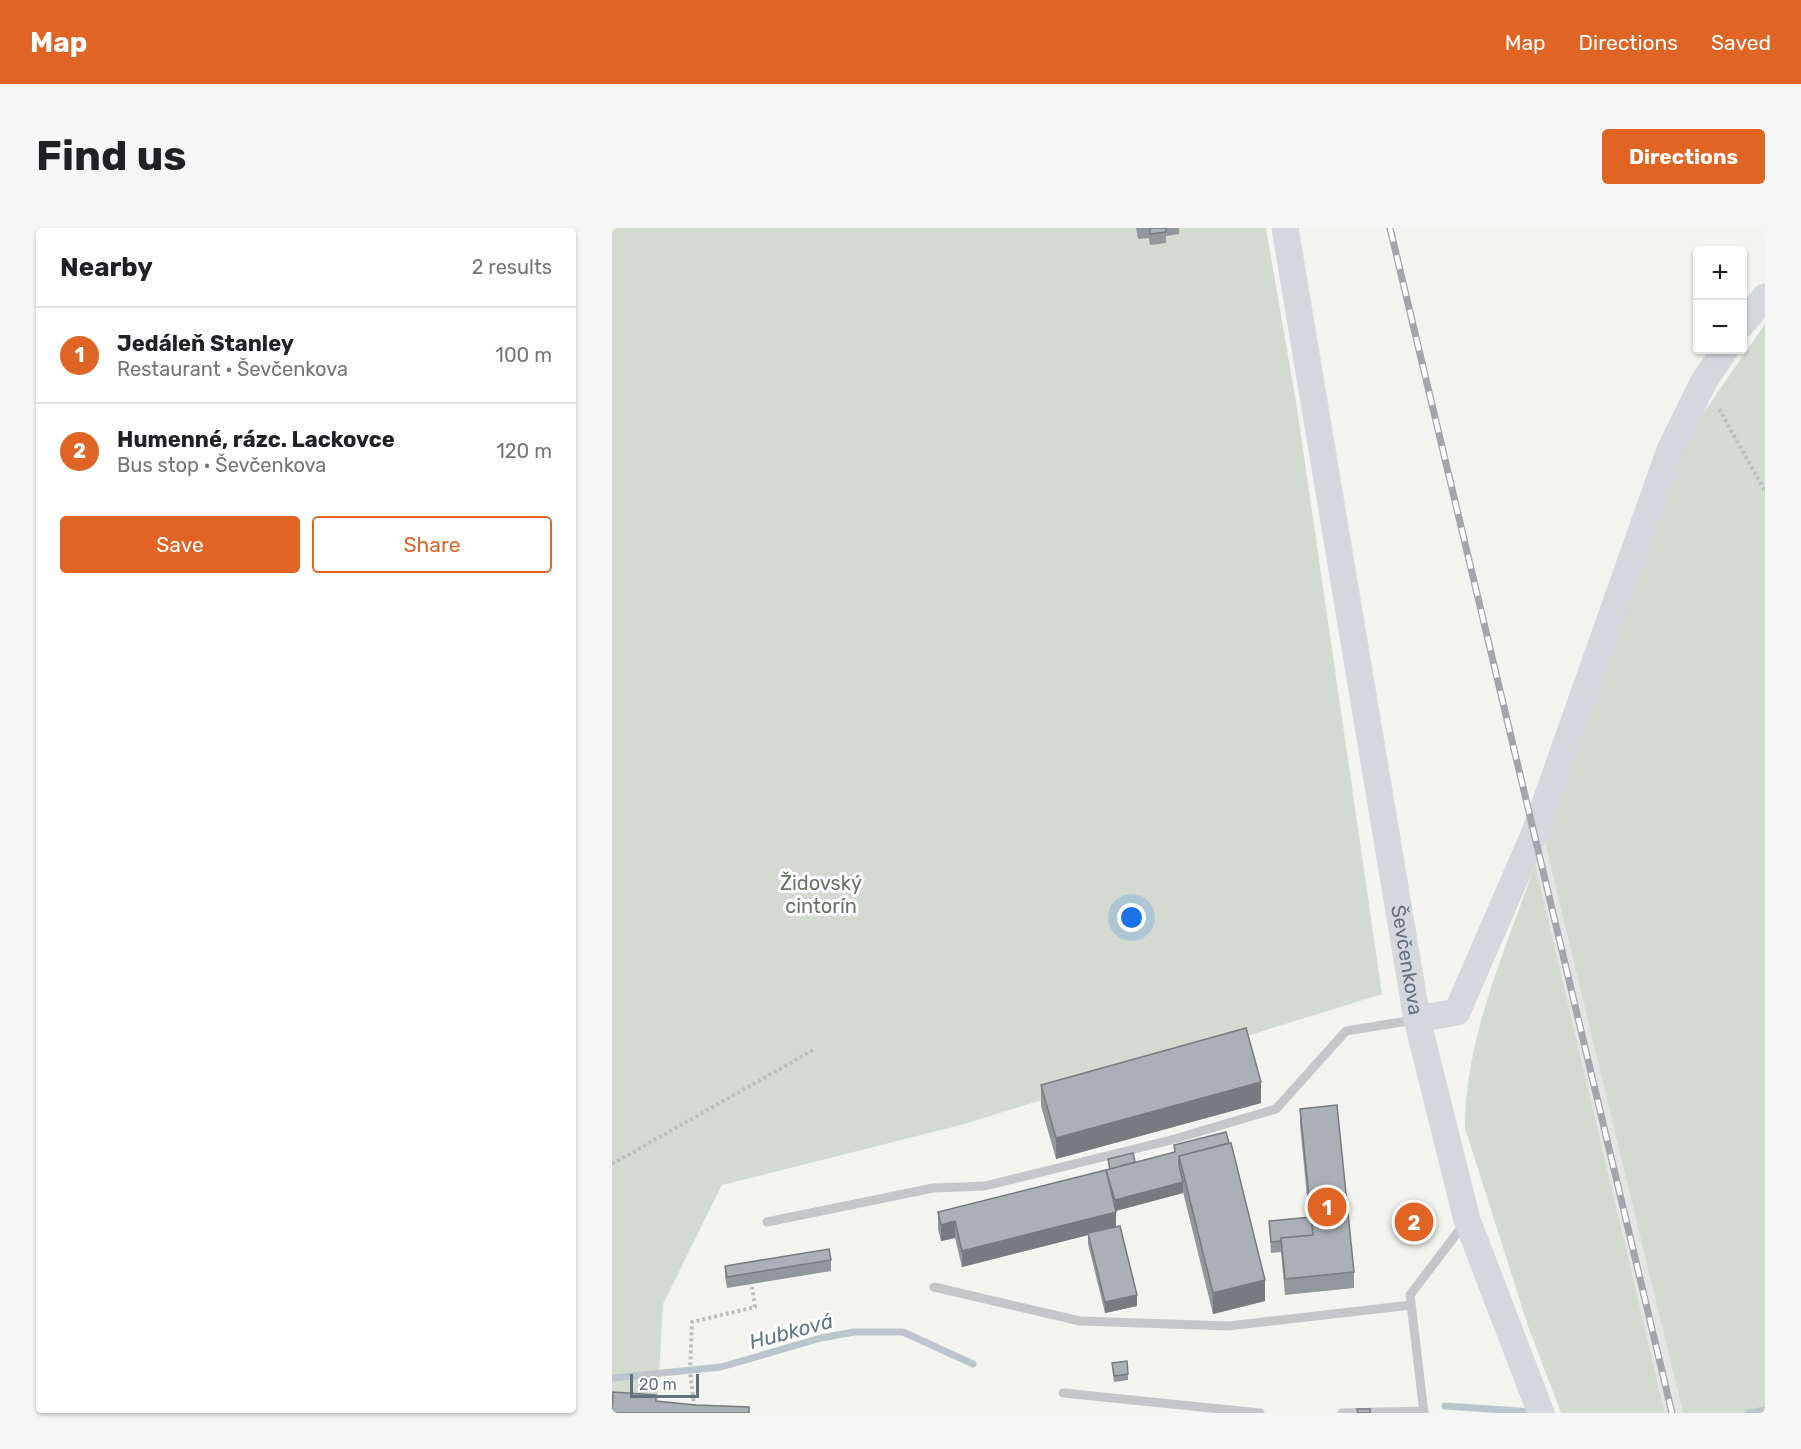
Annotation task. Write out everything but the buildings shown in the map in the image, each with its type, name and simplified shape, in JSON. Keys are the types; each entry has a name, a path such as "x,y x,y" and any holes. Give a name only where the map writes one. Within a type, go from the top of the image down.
{"main road":[{"name":"Ševčenkova","path":"1286,228 1417,1019 1467,1220 1541,1413"},
{"path":"1747,319 1765,297"},
{"path":"1417,1019 1457,1012 1535,832 1670,450 1704,381 1722,354"}],"lane":[{"path":"767,1222 933,1188 985,1186 1171,1140 1276,1109 1346,1031 1417,1019"},
{"path":"1342,1413 1424,1412 1410,1295 1467,1220"},
{"path":"934,1287 1080,1321 1228,1326 1412,1305"},
{"path":"1063,1393 1171,1409 1260,1413"}],"path":[{"path":"1704,381 1765,491"},
{"path":"612,1164 815,1049"},
{"path":"695,1413 690,1376 692,1322 755,1306 753,1287"}],"shaded area":[{"path":"1544,839 1683,1413 1665,1413 1535,864"}],"green space":[{"name":"Židovský cintorín","path":"612,228 1266,228 1297,408 1382,994 961,1125 722,1185 663,1304 657,1413 612,1413"},
{"path":"1765,324 1765,1413 1683,1413 1544,839 1683,449 1702,415 1744,354 1747,354 1747,350"},
{"path":"1535,864 1665,1413 1561,1413 1528,1326 1465,1128 1472,1060 1480,1027 1500,961"}],"waterway":[{"name":"Hubková","path":"612,1378 721,1367 821,1338 854,1332 903,1332 973,1364"},
{"name":"Hubková","path":"1445,1406 1533,1412"},
{"name":"Hubková","path":"1749,1413 1765,1410"}],"railway":[{"path":"1390,228 1672,1413"}],"place":[{"name":"Jedáleň Stanley","path":"1327,1207"},
{"name":"Humenné, rázc. Lackovce","path":"1414,1222"}]}
